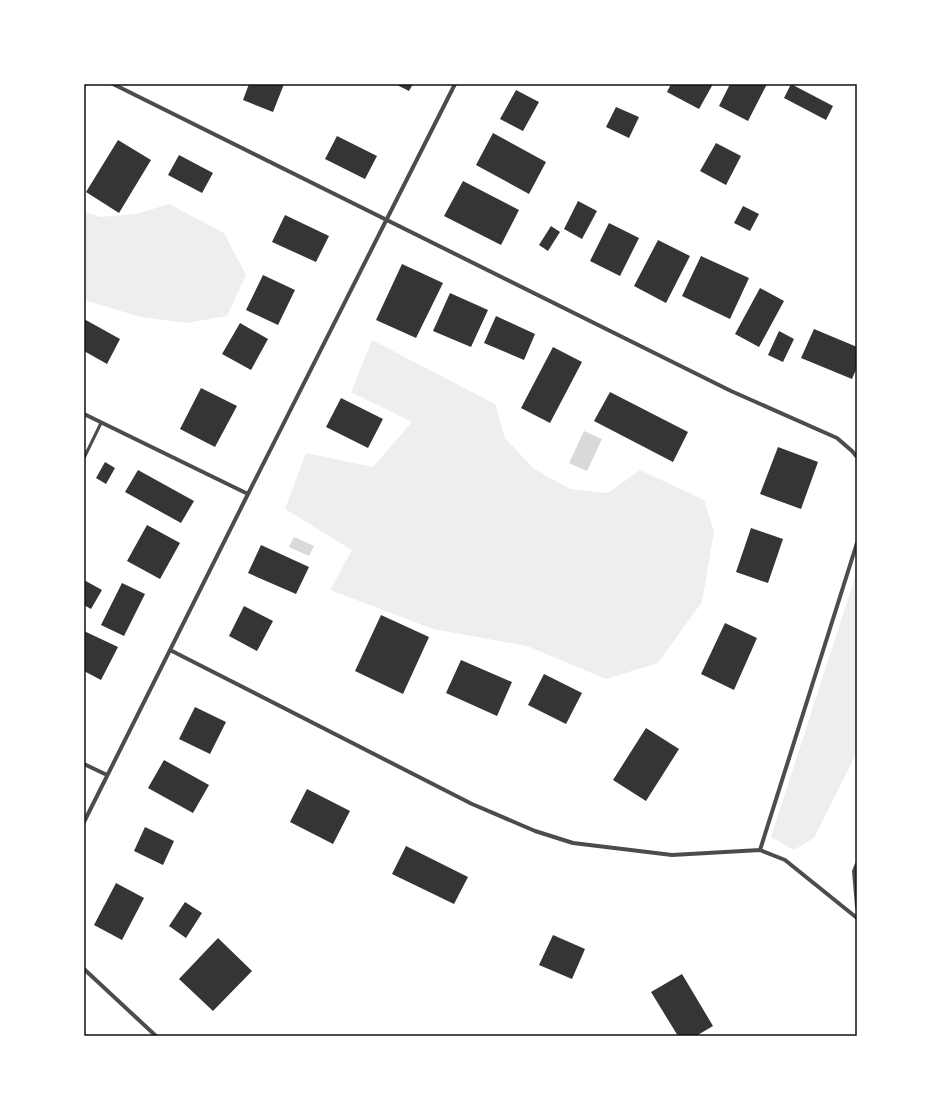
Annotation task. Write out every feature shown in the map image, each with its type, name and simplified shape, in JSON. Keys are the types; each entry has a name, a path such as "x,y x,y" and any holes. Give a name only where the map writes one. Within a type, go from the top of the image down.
{"street":[{"path":"113,84 731,391 837,438 857,457"},
{"path":"84,822 455,84"},
{"path":"84,414 248,494"},
{"path":"760,850 857,543"},
{"path":"170,650 472,804 535,831 573,844 672,855 760,850 785,860 857,918"},
{"path":"84,764 107,775"},
{"path":"857,864 854,871 857,906"},
{"path":"84,969 156,1036"}],"lane":[{"path":"84,458 101,423"}],"shaded area":[{"path":"169,204 224,233 246,275 227,316 186,323 141,317 84,300 84,211 100,217 136,214"},
{"path":"372,340 495,404 505,438 534,469 570,489 608,493 640,470 704,500 714,532 702,602 658,663 606,679 527,646 433,629 330,590 352,550 285,509 306,453 373,467 412,422 351,392"},
{"path":"584,431 602,439 587,471 569,463"},
{"path":"294,537 314,546 309,556 289,547"},
{"path":"857,571 857,752 814,838 794,850 771,837"}],"building":[{"path":"249,84 284,84 273,112 243,100"},
{"path":"395,84 413,84 409,91"},
{"path":"671,84 713,84 699,109 667,92"},
{"path":"730,84 767,84 748,121 719,106"},
{"path":"791,84 833,106 826,120 784,98"},
{"path":"516,90 539,102 523,131 500,119"},
{"path":"616,107 639,117 629,138 606,127"},
{"path":"493,133 546,162 529,194 476,165"},
{"path":"337,136 377,156 365,179 325,159"},
{"path":"118,140 151,160 119,213 86,192"},
{"path":"716,143 741,156 726,185 700,171"},
{"path":"179,155 213,173 202,193 168,175"},
{"path":"463,181 519,210 501,245 444,216"},
{"path":"578,201 597,211 582,239 564,229"},
{"path":"743,206 759,214 750,231 734,223"},
{"path":"285,215 329,236 316,262 272,242"},
{"path":"609,223 639,238 620,276 590,261"},
{"path":"551,226 560,232 548,251 539,245"},
{"path":"658,240 690,256 666,303 634,286"},
{"path":"701,256 749,278 730,319 682,296"},
{"path":"402,264 443,283 416,338 376,320"},
{"path":"263,275 295,290 278,325 246,310"},
{"path":"760,288 784,301 759,347 735,334"},
{"path":"450,293 488,310 471,347 433,331"},
{"path":"496,316 535,334 524,360 484,343"},
{"path":"84,319 120,339 107,364 84,351"},
{"path":"240,323 268,339 251,370 222,354"},
{"path":"814,329 857,347 857,367 852,379 801,358"},
{"path":"779,331 794,339 783,362 768,355"},
{"path":"553,347 582,362 550,423 521,408"},
{"path":"201,388 237,406 215,447 180,429"},
{"path":"610,392 688,432 673,462 594,421"},
{"path":"341,398 383,419 368,448 326,427"},
{"path":"778,447 818,462 801,509 760,494"},
{"path":"105,462 115,468 106,484 96,478"},
{"path":"138,470 194,501 181,523 125,492"},
{"path":"147,525 180,543 160,579 127,561"},
{"path":"751,528 783,539 768,583 736,572"},
{"path":"261,545 309,567 296,594 248,573"},
{"path":"84,580 102,590 91,609 84,605"},
{"path":"122,583 145,594 124,636 101,625"},
{"path":"244,606 273,621 257,651 229,636"},
{"path":"381,615 429,637 403,694 355,671"},
{"path":"725,623 757,638 734,690 701,674"},
{"path":"84,631 118,647 101,680 84,671"},
{"path":"461,660 512,682 497,716 446,693"},
{"path":"544,674 582,693 566,724 528,705"},
{"path":"195,707 226,722 210,754 179,739"},
{"path":"646,728 679,749 646,801 613,780"},
{"path":"164,760 209,785 193,813 148,788"},
{"path":"307,789 350,811 333,844 290,822"},
{"path":"145,827 174,841 163,865 134,851"},
{"path":"406,846 468,877 454,904 392,874"},
{"path":"116,883 144,898 122,940 94,925"},
{"path":"185,902 202,913 186,938 169,926"},
{"path":"553,935 585,949 572,979 539,965"},
{"path":"218,938 252,971 213,1011 179,979"},
{"path":"682,974 713,1026 696,1036 678,1036 651,992"}]}
